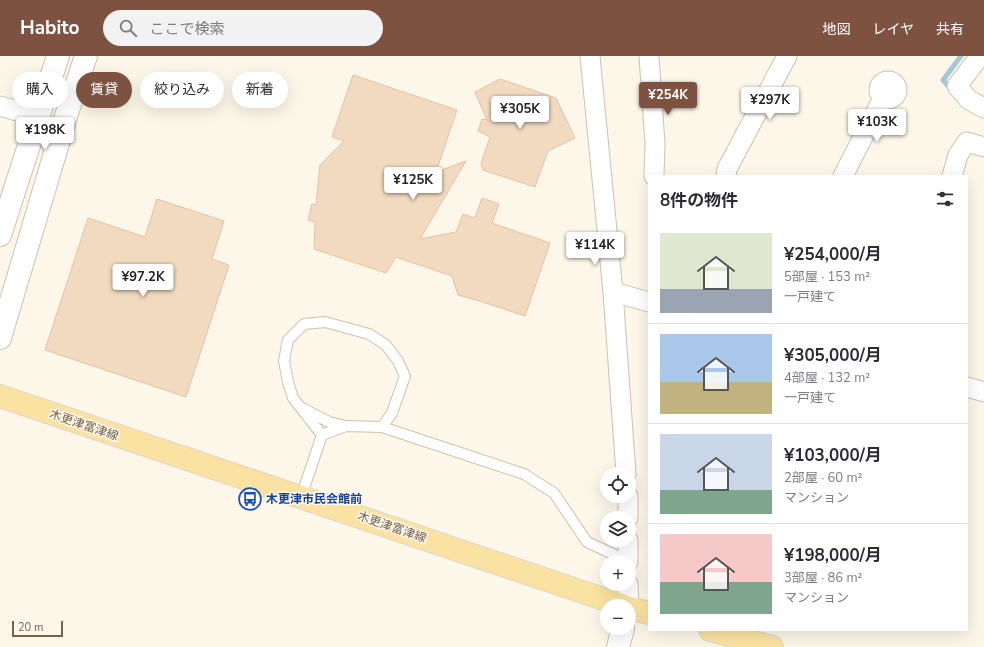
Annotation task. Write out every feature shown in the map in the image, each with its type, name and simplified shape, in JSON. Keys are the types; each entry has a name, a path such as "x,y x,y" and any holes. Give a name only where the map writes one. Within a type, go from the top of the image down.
{"main road":[{"name":"木更津富津線","path":"0,396 603,599"},
{"path":"636,609 648,613"},
{"path":"714,631 772,647"}],"street":[{"path":"0,235 58,56"},
{"path":"0,338 86,56"},
{"path":"590,56 613,292 626,467"},
{"path":"650,56 655,144 654,175"},
{"path":"726,175 727,169 787,56"},
{"path":"980,56 957,86 969,100 984,108"},
{"path":"844,175 883,98"},
{"path":"0,106 38,117"},
{"path":"952,175 958,155 967,142 984,146"},
{"path":"613,292 648,302"},
{"path":"968,387 984,392"},
{"path":"618,647 621,635"}],"lane":[{"path":"322,435 293,398 284,361 288,340 304,324 325,322 369,334 386,345 398,361 405,376 392,413 382,427"},
{"path":"299,407 329,422 346,426 382,427 524,474 554,493 587,542 614,555"},
{"path":"322,435 346,426"},
{"path":"301,497 322,435"}],"building":[{"path":"353,75 457,110 436,172 466,161 420,239 456,232 463,214 475,218 482,198 499,204 492,223 550,243 525,316 458,295 452,276 396,257 386,273 314,249 315,222 308,220 312,204 316,205 320,165 344,141 332,137"},
{"path":"500,79 556,98 575,138 548,151 535,187 483,170 481,164 490,137 478,131 482,119 487,120 475,92"},
{"path":"157,199 224,221 212,259 229,265 186,397 45,350 88,218 145,237"}],"waterway":[{"path":"952,90 943,80 961,56"}],"place":[{"name":"木更津市民会館前","path":"250,499"}]}
